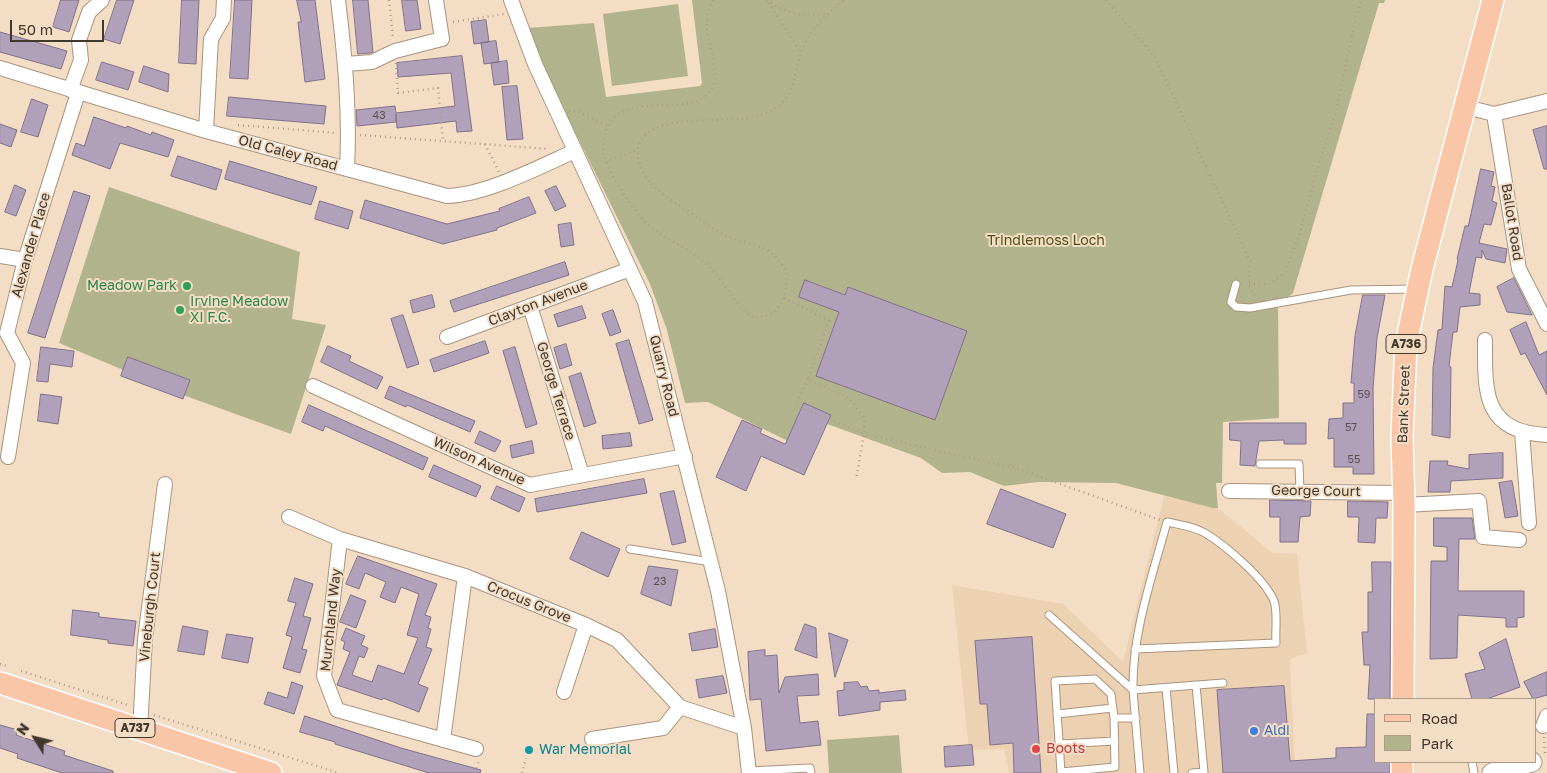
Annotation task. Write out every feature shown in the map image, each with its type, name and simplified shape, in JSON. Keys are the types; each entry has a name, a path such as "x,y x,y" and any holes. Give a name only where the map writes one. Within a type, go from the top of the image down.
{"main road":[{"name":"Bank Street","path":"1402,698 1404,499 1402,436 1406,344 1418,289 1493,0"},
{"name":"A737","path":"0,682 141,720 257,771"},
{"path":"1492,773 1529,763"}],"street":[{"name":"Alexander Place","path":"8,457 23,363 7,333 25,260 74,92 81,60 79,40 88,12 102,0"},
{"path":"206,131 211,38 223,18 224,0"},
{"path":"338,0 346,64 349,134 347,169"},
{"path":"346,64 372,62 395,51 442,39 436,0"},
{"name":"Quarry Road","path":"514,6 535,64 645,302 711,562 744,728 749,772"},
{"name":"Old Caley Road","path":"0,68 206,131 447,196 457,196 504,182 575,151"},
{"path":"1466,107 1494,114 1547,101"},
{"name":"Ballot Road","path":"1494,114 1519,269 1547,324"},
{"path":"0,256 25,260"},
{"name":"Clayton Avenue","path":"447,337 630,269"},
{"name":"George Terrace","path":"530,306 582,475"},
{"path":"1485,340 1485,372 1489,405 1501,420 1522,432 1547,435"},
{"name":"Wilson Avenue","path":"312,386 530,484 684,456"},
{"path":"1522,432 1529,523"},
{"name":"Vineburgh Court","path":"141,720 145,639 165,484"},
{"name":"George Court","path":"1229,491 1300,491 1404,499 1478,501 1483,537 1519,540"},
{"name":"Crocus Grove","path":"288,517 340,538 466,576 586,625 618,640 680,707 744,728"},
{"name":"Murchland Way","path":"340,538 324,676 337,710 476,749"},
{"path":"444,740 466,576"},
{"path":"564,692 586,625"},
{"path":"592,739 663,728 680,707"}],"lane":[{"path":"1236,284 1230,302 1236,308 1261,306 1351,290 1418,289"},
{"path":"1260,464 1298,464 1300,491"},
{"path":"1135,650 1276,643 1275,602 1266,587 1230,552 1204,533 1192,527 1167,522 1136,637 1135,650 1133,690 1140,773"},
{"path":"630,549 711,562"},
{"path":"1049,615 1133,690 1223,683"},
{"path":"1095,679 1111,694 1114,718 1115,767 1061,772 1057,714 1055,680 1095,679"},
{"path":"1192,773 1204,772 1196,685"},
{"path":"1166,688 1174,773"},
{"path":"1057,714 1113,708"},
{"path":"1114,718 1136,718"},
{"path":"1059,744 1115,740"},
{"path":"749,772 810,768 811,773"}],"path":[{"path":"389,0 398,93 438,88 443,141"},
{"path":"713,0 707,10 705,27 716,77 710,92 699,101 634,106 617,115 608,126 604,139 606,162 636,214 650,226 707,264 744,311 754,318 770,315 784,298 787,286 786,271 772,253 724,235 658,190 642,170 638,150 643,137 657,127 696,120 756,117 780,106 790,92 801,53 812,33 844,0"},
{"path":"767,0 789,13 812,16 830,13"},
{"path":"767,0 801,53"},
{"path":"1106,0 1155,57 1250,261 1249,284 1261,306"},
{"path":"1236,284 1270,284 1284,273 1294,249 1336,111 1356,17 1362,0"},
{"path":"439,24 514,6"},
{"path":"559,115 578,111 608,126"},
{"path":"229,124 575,151"},
{"path":"485,144 504,182"},
{"path":"606,162 638,150"},
{"path":"784,298 829,321 808,379 796,405 864,434 1016,468 1167,522"},
{"path":"808,379 850,399 864,418 864,434 856,480"},
{"path":"0,664 141,720 339,773"},
{"path":"1540,760 1545,721"},
{"path":"522,773 526,758"}],"shaded area":[{"path":"1164,496 1218,508 1272,553 1297,554 1307,653 1290,659 1295,773 1009,773 1004,749 969,750 952,585 1063,604 1123,662"}],"green space":[{"name":"Trindlemoss Loch","path":"692,0 1385,0 1384,3 1379,3 1293,293 1278,306 1279,418 1223,422 1222,483 1216,483 1218,508 1116,483 1038,482 1004,486 970,472 942,473 921,458 816,420 794,444 708,402 685,403 667,330 650,284 540,61 528,28 594,23 606,97 700,86 702,83"},
{"path":"678,4 688,76 612,86 603,14"},
{"name":"Meadow Park","path":"109,187 300,252 292,319 326,325 291,434 183,395 59,343"},
{"path":"899,735 902,773 829,773 827,740"}],"building":[{"path":"61,0 79,0 69,32 53,27"},
{"path":"117,0 134,0 120,44 104,39"},
{"path":"182,0 199,0 196,64 179,63"},
{"path":"235,0 252,0 248,79 230,78"},
{"path":"297,0 315,0 325,79 305,82 298,22 301,22"},
{"path":"353,0 368,0 373,52 358,54"},
{"path":"402,0 417,0 421,29 406,31"},
{"path":"486,20 489,42 474,44 471,22"},
{"path":"0,32 67,51 61,69 0,52"},
{"path":"496,41 499,62 484,64 481,43"},
{"path":"462,56 472,131 457,132 456,121 397,128 396,114 396,122 357,126 356,110 395,106 396,113 455,106 451,73 398,77 397,63"},
{"path":"507,61 509,83 494,85 491,63"},
{"path":"102,62 134,72 128,90 96,80"},
{"path":"144,66 169,74 168,92 139,82"},
{"path":"517,86 523,139 507,140 502,87"},
{"path":"229,97 326,106 324,124 227,116"},
{"path":"32,99 48,105 38,137 21,132"},
{"path":"94,117 126,128 127,126 151,135 152,132 174,140 168,157 120,143 110,169 72,155 76,143 84,146"},
{"path":"0,124 17,130 11,147 0,143"},
{"path":"1547,126 1547,169 1544,169 1533,130"},
{"path":"178,156 222,170 216,190 171,176"},
{"path":"230,161 317,187 311,205 225,179"},
{"path":"1481,169 1494,172 1491,186 1495,187 1492,201 1497,203 1491,225 1484,224 1479,243 1507,249 1505,263 1486,259 1482,250 1482,258 1476,257 1469,293 1480,294 1480,305 1460,307 1457,332 1453,332 1449,366 1451,367 1450,438 1432,435 1433,368 1438,330 1442,329 1445,286 1452,287 1465,226 1468,226"},
{"path":"15,185 26,190 16,216 5,212"},
{"path":"556,186 566,206 555,211 545,191"},
{"path":"74,191 90,196 45,338 28,333"},
{"path":"529,197 536,213 497,228 497,230 443,244 360,218 365,200 447,224 500,211 499,209"},
{"path":"320,201 353,211 348,229 315,219"},
{"path":"571,223 574,245 561,247 558,225"},
{"path":"565,262 569,275 454,312 450,301"},
{"path":"1514,278 1532,315 1507,312 1497,287"},
{"path":"805,280 845,295 848,287 967,331 935,420 816,376 839,312 799,297"},
{"path":"432,295 435,307 413,313 410,301"},
{"path":"1363,295 1385,295 1377,338 1373,388 1374,474 1353,474 1353,467 1334,467 1334,438 1328,439 1329,419 1343,418 1343,403 1354,403 1354,383 1351,383 1355,336"},
{"path":"582,306 586,318 558,327 554,315"},
{"path":"613,310 621,332 610,336 602,314"},
{"path":"403,315 419,364 407,368 391,319"},
{"path":"1526,322 1539,355 1547,351 1547,395 1525,353 1521,355 1510,330"},
{"path":"629,340 653,420 639,424 616,344"},
{"path":"485,341 489,353 434,372 430,360"},
{"path":"566,344 572,365 560,369 554,348"},
{"path":"328,346 351,356 349,361 383,377 377,389 321,362"},
{"path":"41,347 74,351 72,367 50,364 48,382 37,381"},
{"path":"515,347 537,424 526,428 503,351"},
{"path":"128,357 190,380 183,399 121,376"},
{"path":"581,373 596,423 584,427 569,377"},
{"path":"390,386 475,421 470,432 407,405 406,407 385,398"},
{"path":"41,394 62,397 58,424 38,421"},
{"path":"804,403 831,415 804,475 761,456 746,491 716,477 742,420 762,429 760,433 785,444"},
{"path":"309,405 428,458 423,470 325,426 323,431 302,422"},
{"path":"1230,423 1306,423 1306,444 1284,444 1284,440 1259,441 1255,466 1240,465 1241,441 1230,440"},
{"path":"480,431 501,441 495,452 475,443"},
{"path":"630,433 632,446 603,449 602,436"},
{"path":"532,441 534,453 512,458 510,446"},
{"path":"1503,453 1503,478 1451,481 1450,492 1428,492 1430,461 1448,461 1447,465 1469,469 1469,455"},
{"path":"434,465 481,486 476,497 429,477"},
{"path":"644,479 647,493 537,512 535,499"},
{"path":"1512,481 1518,516 1505,518 1499,483"},
{"path":"497,486 525,498 519,512 491,499"},
{"path":"1001,489 1066,514 1053,548 987,524"},
{"path":"674,491 686,542 672,545 660,494"},
{"path":"1270,500 1311,501 1310,516 1300,517 1298,542 1280,542 1280,517 1270,517"},
{"path":"1348,501 1388,502 1387,518 1376,518 1375,543 1358,542 1359,517 1348,517"},
{"path":"1434,518 1472,518 1475,539 1459,539 1458,591 1524,591 1524,617 1517,618 1517,627 1506,627 1506,618 1458,615 1457,658 1430,659 1431,561 1447,561 1447,547 1434,546"},
{"path":"582,532 620,549 608,577 570,559"},
{"path":"358,556 437,584 425,615 431,617 428,628 431,629 426,647 432,649 418,684 428,688 419,712 383,698 382,700 337,685 350,652 343,649 345,642 341,640 346,628 365,636 361,645 368,648 364,658 359,656 352,675 372,682 378,665 404,674 418,638 407,635 419,594 401,587 395,603 380,597 386,582 365,573 359,589 346,584"},
{"path":"1372,562 1391,562 1390,698 1368,699 1370,665 1364,665 1362,632 1368,632 1368,592 1372,592"},
{"path":"649,566 678,570 671,606 641,594"},
{"path":"295,578 313,584 303,616 311,618 302,649 307,650 300,673 283,668 292,637 286,635 296,603 288,601"},
{"path":"351,595 366,601 356,628 340,622"},
{"path":"73,610 99,613 99,617 136,621 133,646 108,643 108,640 71,635"},
{"path":"805,624 816,628 817,658 795,650"},
{"path":"183,626 208,631 204,655 178,651"},
{"path":"715,629 718,647 692,651 689,634"},
{"path":"829,633 848,640 835,677"},
{"path":"227,634 253,638 248,663 222,658"},
{"path":"1032,637 1041,773 1014,773 1013,743 990,745 987,704 980,704 975,641"},
{"path":"1506,639 1520,687 1490,698 1472,698 1465,674 1485,669 1479,653"},
{"path":"765,650 765,656 777,655 779,693 785,677 818,674 819,695 797,696 800,723 818,721 821,745 766,751 761,699 750,700 748,652"},
{"path":"1547,672 1547,695 1532,698 1524,682"},
{"path":"723,676 727,693 699,698 696,680"},
{"path":"292,682 303,686 294,714 264,704 268,692 287,698"},
{"path":"858,682 861,687 867,686 869,691 879,690 879,693 905,690 906,700 880,702 880,710 839,716 837,691 844,690 844,683"},
{"name":"Aldi","path":"1284,686 1290,761 1336,758 1336,748 1366,747 1367,714 1374,714 1374,763 1390,763 1390,773 1223,773 1217,690"},
{"path":"305,716 401,748 481,770 480,773 429,773 300,732"},
{"path":"0,725 18,730 16,735 65,751 64,755 113,771 113,773 62,773 17,758 18,754 0,748"},
{"path":"972,745 974,765 945,767 944,747"}],"place":[{"name":"Meadow Park","path":"187,286"},
{"name":"Irvine Meadow XI F.C.","path":"180,310"},
{"name":"Aldi","path":"1254,731"},
{"name":"Boots","path":"1036,749"},
{"name":"War Memorial","path":"529,750"}]}
